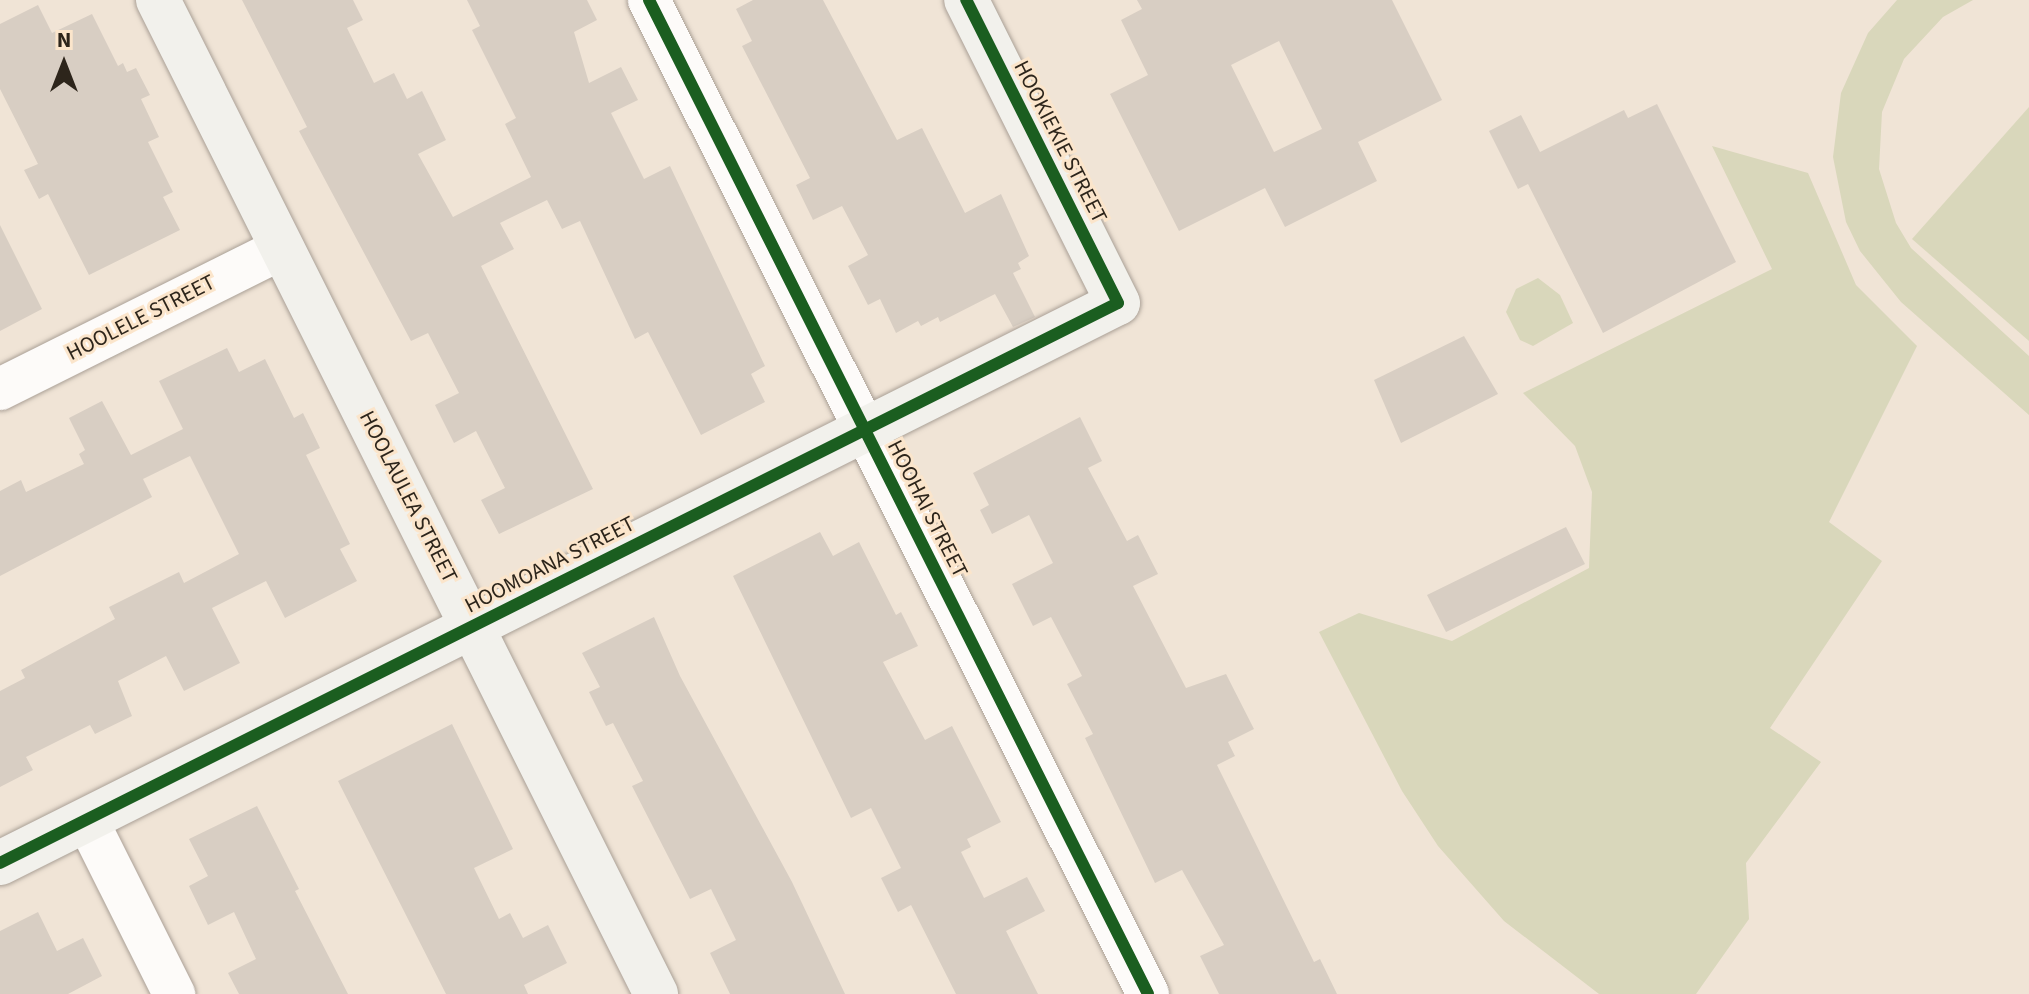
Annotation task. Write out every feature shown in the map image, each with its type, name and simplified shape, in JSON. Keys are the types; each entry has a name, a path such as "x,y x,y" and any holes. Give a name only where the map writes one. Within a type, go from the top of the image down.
{"street":[{"name":"HOOLAULEA STREET","path":"158,0 656,994"},
{"name":"HOOHAI STREET","path":"649,0 1148,994"},
{"name":"HOOKIEKIE STREET","path":"966,0 1118,303"},
{"name":"HOOLELE STREET","path":"0,389 283,248"},
{"name":"HOOMOANA STREET","path":"0,863 1118,303"},
{"path":"87,820 174,994"}],"shaded area":[{"path":"1897,0 1973,0 1943,17 1904,59 1882,112 1879,169 1896,223 1911,248 2029,356 2029,415 1901,302 1860,251 1846,222 1833,157 1841,93 1868,33"},
{"path":"2029,107 2029,341 1912,239"},
{"path":"1712,146 1808,173 1856,285 1917,346 1829,522 1882,561 1770,728 1821,762 1746,863 1749,919 1696,994 1599,994 1504,921 1438,846 1402,791 1319,632 1359,613 1452,641 1589,568 1592,492 1575,446 1523,393 1772,269"},
{"path":"1538,278 1560,295 1573,323 1533,346 1520,340 1506,312 1516,289"}],"building":[{"path":"242,0 353,0 363,20 347,28 374,83 394,73 407,99 422,91 446,140 418,154 453,217 531,177 505,124 516,118 472,30 480,26 467,0 587,0 597,20 574,32 589,83 621,67 638,100 611,113 644,179 670,166 765,366 751,374 765,402 701,435 648,332 635,339 580,221 562,229 547,200 500,223 514,249 481,266 593,489 499,534 481,500 505,488 476,431 454,443 435,405 459,393 428,333 411,341 299,131 307,127"},
{"path":"753,0 823,0 897,140 922,128 965,213 1001,194 1029,256 1018,263 1021,269 1013,273 1035,317 1013,327 995,294 940,322 938,317 921,326 918,321 896,333 880,299 868,305 848,266 868,255 842,206 813,220 796,185 810,178 742,46 752,41 736,9"},
{"path":"1137,0 1392,0 1442,100 1358,142 1377,181 1285,227 1265,188 1179,231 1110,94 1148,75 1121,20 1142,9","holes":["1279,41 1322,129 1274,152 1231,65"]},
{"path":"38,5 52,33 92,14 118,66 123,63 127,72 136,68 150,95 141,99 159,137 148,142 173,192 163,197 180,230 89,275 48,194 39,199 24,170 38,164 0,89 0,24"},
{"path":"1657,104 1736,262 1603,333 1528,184 1518,189 1489,131 1521,115 1540,152 1624,110 1628,118"},
{"path":"0,225 42,309 0,331"},
{"path":"1464,336 1498,394 1401,443 1374,380"},
{"path":"227,348 239,372 265,359 294,418 303,413 320,448 306,455 350,544 340,549 357,581 285,618 266,581 212,608 240,663 184,691 166,656 118,681 132,716 95,734 90,725 26,757 33,770 0,787 0,691 25,678 21,670 115,619 109,607 179,572 184,583 239,554 190,456 143,479 152,497 0,576 0,491 21,480 26,492 84,464 79,454 85,450 69,418 102,401 131,455 183,429 159,381"},
{"path":"1080,417 1102,461 1088,468 1127,541 1138,535 1158,574 1133,586 1186,688 1226,674 1254,729 1228,742 1235,756 1217,765 1314,962 1320,959 1337,994 1219,994 1200,956 1224,945 1182,870 1155,883 1085,738 1093,734 1067,684 1082,676 1051,617 1033,626 1012,584 1053,563 1029,515 992,534 980,510 989,505 973,473"},
{"path":"1566,527 1585,564 1446,632 1427,595"},
{"path":"820,532 833,556 859,542 896,615 901,612 918,646 883,662 925,740 952,726 1001,822 967,839 971,847 961,852 984,898 1027,877 1045,911 1006,931 1038,994 956,994 911,905 898,912 881,878 901,868 871,808 851,818 733,576"},
{"path":"654,617 680,676 792,882 845,994 730,994 710,953 736,940 711,889 690,899 632,786 643,781 613,723 606,726 589,692 600,687 582,653"},
{"path":"452,724 513,849 474,868 499,919 510,913 523,938 548,925 567,963 524,985 528,994 446,994 338,781"},
{"path":"257,806 299,889 295,891 348,994 239,994 228,973 256,959 234,912 208,925 189,886 208,876 189,839"},
{"path":"38,912 57,951 83,938 102,976 68,994 0,994 0,931"}],"cycle path":[{"path":"649,0 1148,994"},
{"path":"0,863 1118,303 966,0"}]}
